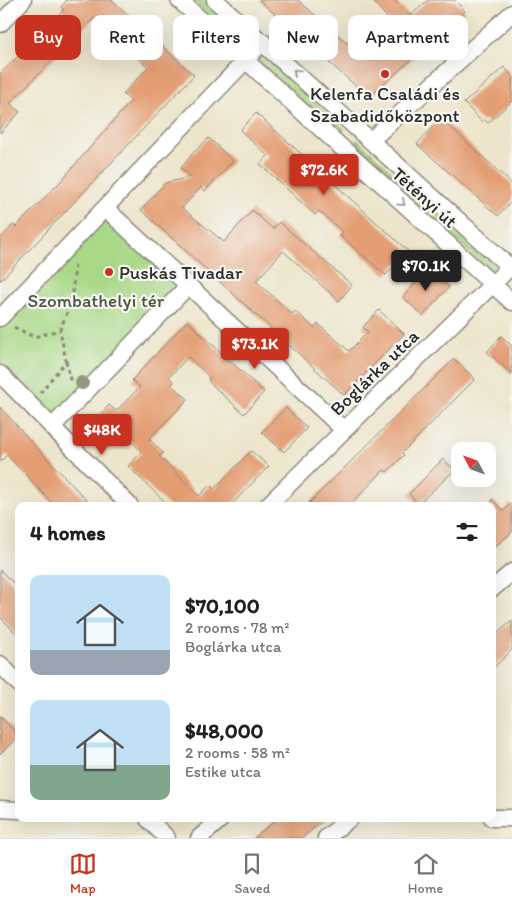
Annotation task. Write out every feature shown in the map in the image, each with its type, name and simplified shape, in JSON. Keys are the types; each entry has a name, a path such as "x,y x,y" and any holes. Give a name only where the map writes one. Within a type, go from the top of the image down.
{"street":[{"path":"0,24 23,0"},
{"name":"Tétényi út","path":"179,0 512,302"},
{"name":"Tétényi út","path":"215,0 511,268"},
{"path":"371,140 512,13"},
{"path":"4,321 77,238 263,42"},
{"path":"105,208 187,287 344,430"},
{"name":"Boglárka utca","path":"271,502 511,268"},
{"path":"52,427 187,287"},
{"path":"0,374 126,502"},
{"path":"496,586 512,572"},
{"path":"0,664 15,680"},
{"path":"0,809 15,810"},
{"path":"496,818 512,818"},
{"path":"151,822 167,838"},
{"path":"199,838 218,822"},
{"path":"326,838 345,822"}],"path":[{"path":"31,405 66,361 60,330 72,300 77,238"},
{"path":"4,321 34,337 60,330"}],"green space":[{"path":"192,0 202,0 218,15 209,15"},
{"path":"261,56 265,57 344,129 340,134 259,61"},
{"path":"357,140 496,266 494,271 490,270 352,146"},
{"name":"Szombathelyi tér","path":"105,208 187,287 52,427 0,374 0,318"}],"building":[{"path":"67,0 112,0 128,15 91,15 91,21 81,31 81,15 59,15 64,10 61,7"},
{"path":"259,0 298,0 315,15 276,15"},
{"path":"372,0 394,0 409,15 385,15"},
{"path":"428,0 454,0 465,11 461,15 411,15"},
{"path":"338,35 348,44 348,60 411,60 372,95 366,95 327,60 338,60"},
{"path":"163,47 173,56 173,60 178,60 194,75 0,281 0,239 13,225 16,227 59,183 131,101 123,94 148,67 140,60 163,60"},
{"path":"15,59 52,60 10,103 20,112 0,133 0,74"},
{"path":"504,67 512,76 512,101 488,123 484,119 482,122 464,103"},
{"path":"256,113 408,251 386,275 340,236 343,232 319,211 315,215 260,164 268,156 240,130"},
{"path":"441,118 512,184 512,201 498,216 417,144"},
{"path":"209,138 233,161 205,191 201,187 182,208 224,242 252,210 273,229 279,222 352,285 339,301 283,251 256,281 292,314 295,311 314,328 318,324 349,351 368,332 363,327 379,310 404,334 344,395 141,210 165,183 190,177 181,168"},
{"path":"429,268 449,287 423,316 403,297"},
{"path":"187,321 264,392 244,414 209,382 209,377 188,357 169,377 174,382 171,385 188,399 149,439 163,453 159,456 199,496 210,485 214,489 251,451 269,466 234,502 165,502 128,466 142,452 122,431 109,444 89,425 109,405 116,411 140,387 132,380"},
{"path":"501,336 512,346 512,374 487,352"},
{"path":"454,359 475,379 402,453 404,455 387,472 384,470 353,502 310,502"},
{"path":"0,407 88,502 51,502 7,455 0,462"},
{"path":"286,408 307,428 284,452 262,432"},
{"path":"443,459 451,466 451,474 420,502 416,502 409,494"},
{"path":"496,503 503,511 512,503 512,532 496,546"},
{"path":"0,570 15,585 15,632 0,617"},
{"path":"512,621 512,650 496,665 496,635"},
{"path":"0,716 15,732 15,740 0,754"},
{"path":"273,822 321,822 302,838 254,838"}],"place":[{"name":"Kelenfa Családi és Szabadidőközpont","path":"385,74"},
{"name":"Puskás Tivadar","path":"109,272"}]}
